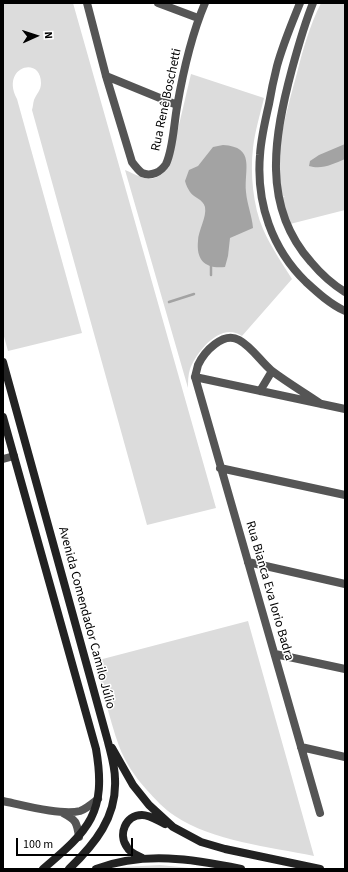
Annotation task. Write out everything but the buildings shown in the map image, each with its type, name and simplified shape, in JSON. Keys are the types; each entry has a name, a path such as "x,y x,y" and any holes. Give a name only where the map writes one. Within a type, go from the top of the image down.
{"main road":[{"name":"Avenida Comendador Camilo Júlio","path":"3,362 108,742 115,778 114,799 100,835 83,856 69,869"},
{"name":"Avenida Comendador Camilo Júlio","path":"3,418 96,749 99,768 98,799 92,817 79,837 42,869"},
{"path":"108,742 137,790 148,805 173,827"},
{"path":"142,858 130,851 123,840 122,835 126,823 132,818 142,815 148,816 173,827 201,842 225,849 320,869"},
{"path":"96,869 142,858 190,859 241,869"}],"street":[{"name":"Rua Renê Boschetti","path":"87,3 110,91 132,162 141,172 147,175 156,174 166,164 183,76 198,18 205,3"},
{"path":"158,3 198,18"},
{"path":"300,3 277,66 263,132 260,156 260,186 264,212 272,235 285,257 299,275 325,299 345,311"},
{"path":"314,3 302,34 286,91 275,154 276,172 283,217 291,235 304,255 321,274 337,288 345,292"},
{"path":"106,76 177,105"},
{"path":"110,91 114,86 124,84"},
{"path":"321,404 272,371 237,339 228,338 214,345 205,354 198,365 195,377 260,391 321,404 345,409"},
{"path":"260,391 272,371"},
{"name":"Rua Bianca Eva Iorio Badra","path":"195,377 320,813"},
{"path":"3,459 14,456"},
{"path":"220,468 345,495"},
{"path":"248,562 345,584"},
{"path":"275,654 345,669"},
{"path":"301,747 345,756"},
{"path":"3,801 61,812 81,811 98,799"},
{"path":"61,812 76,822 79,837"}],"shaded area":[{"path":"3,3 73,3 216,508 147,525 32,110 34,100 41,86 39,74 35,69 29,67 23,68 17,72 14,79 13,88 82,333 8,351 3,333"},
{"path":"321,3 345,3 345,210 290,224 281,198 285,196 281,197 278,178 279,153 287,111 302,55 310,28"},
{"path":"191,74 264,98 253,148 253,189 257,210 266,236 292,279 242,336 234,332 226,332 218,335 204,347 198,354 190,369 188,376 188,388 125,170 148,179 158,177 169,167"},
{"path":"345,144 345,159 323,167 309,166 310,161 319,155"},
{"path":"223,145 240,150 244,155 247,168 247,201 253,228 230,238 225,267 212,267 201,259 198,248 198,237 205,215 205,207 202,202 190,192 185,181 189,170 198,166 213,147"},
{"path":"248,621 314,856 242,842 206,832 190,825 171,813 149,793 124,758 109,714 95,661"},
{"path":"160,865 199,869 115,869 123,867"}],"waterway":[{"path":"211,264 211,275"},
{"path":"169,302 194,294"}]}
